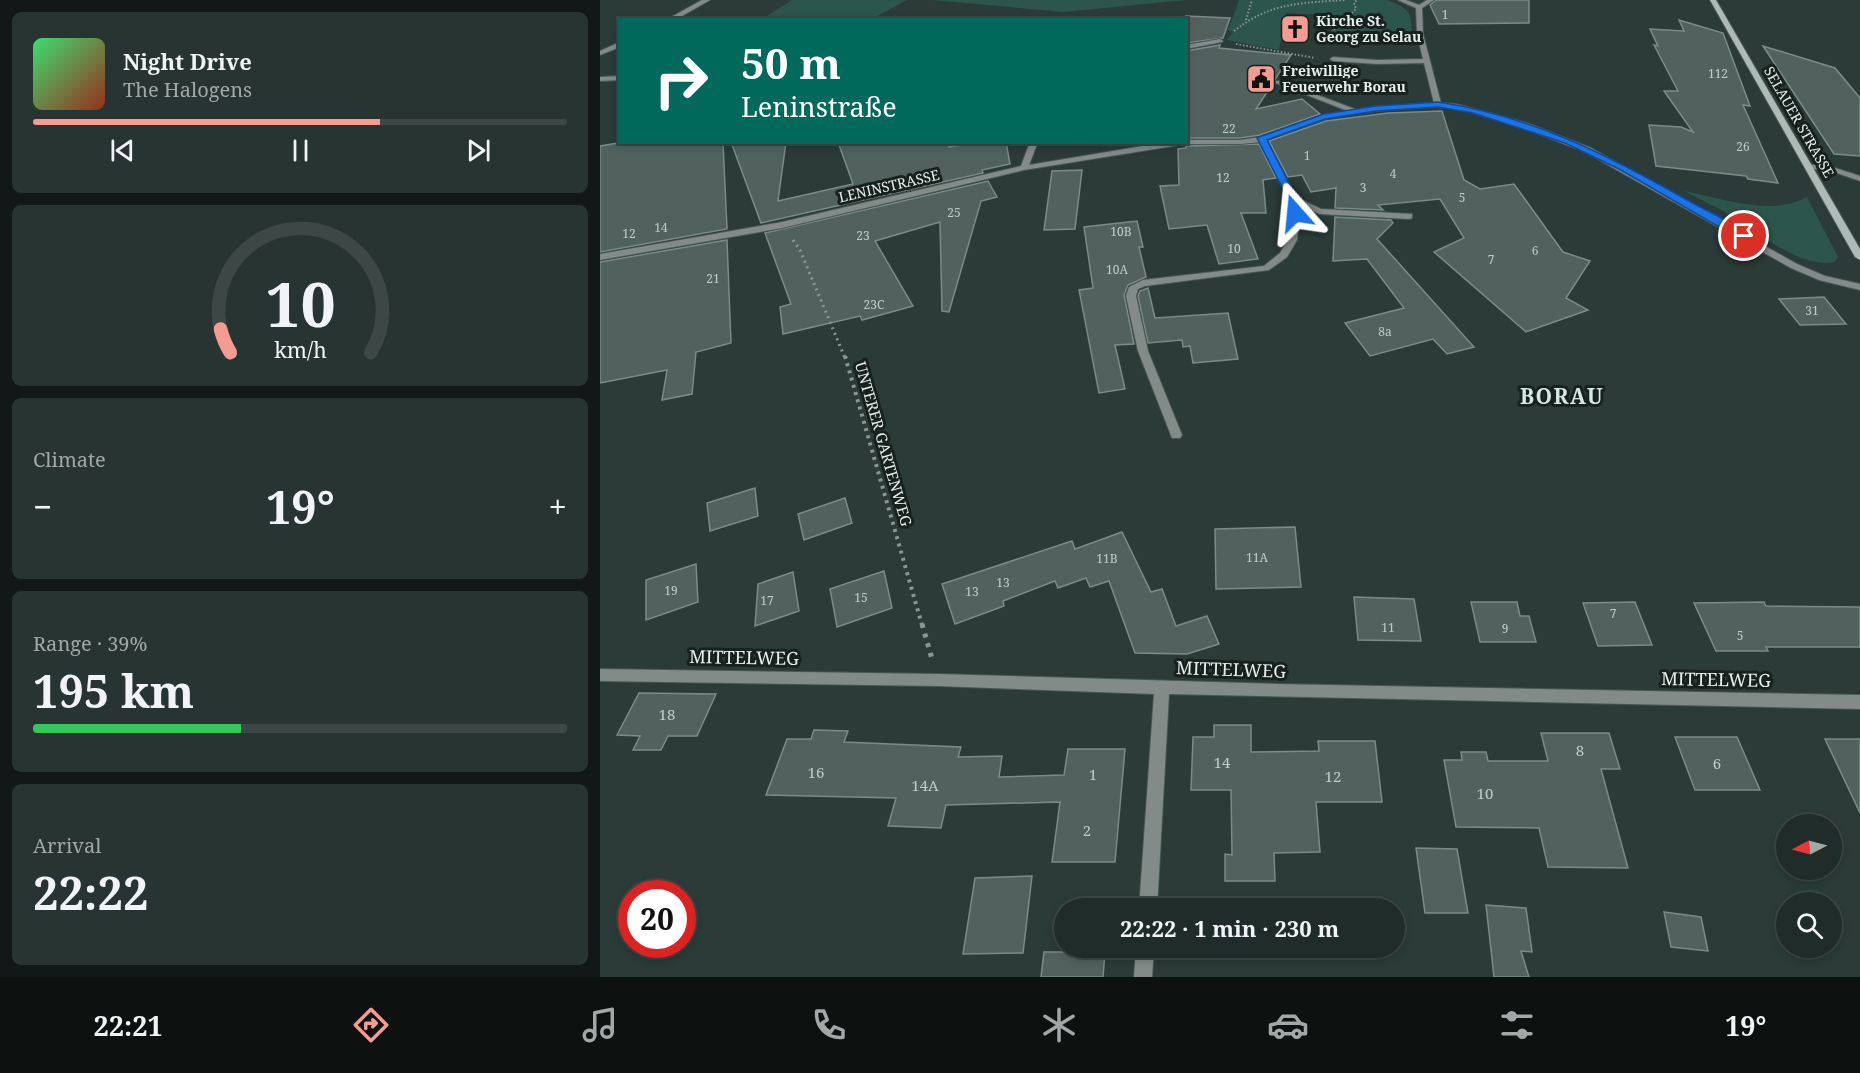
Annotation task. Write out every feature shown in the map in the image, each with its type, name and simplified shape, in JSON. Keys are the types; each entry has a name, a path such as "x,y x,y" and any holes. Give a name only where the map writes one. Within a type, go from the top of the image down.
{"main road":[{"name":"SELAUER STRASSE","path":"1713,0 1860,257"}],"street":[{"path":"673,18 707,0"},
{"path":"1401,0 1419,7"},
{"path":"1419,7 1431,0"},
{"path":"1419,7 1420,34 1438,105"},
{"path":"1188,47 1220,41"},
{"path":"600,53 618,45"},
{"path":"1333,59 1377,62 1426,60"},
{"path":"600,79 618,78"},
{"path":"1278,82 1356,111"},
{"name":"LENINSTRASSE","path":"1188,142 1240,142 1262,138 1324,117 1406,105 1438,105 1475,110 1569,141 1622,167 1794,266 1822,278 1860,287"},
{"path":"1176,435 1143,351 1131,296 1134,287 1143,283 1266,268 1278,263 1288,253 1293,241 1295,213 1293,199 1262,138"},
{"path":"1024,168 1033,144"},
{"name":"LENINSTRASSE","path":"600,257 782,225 1024,168 1174,144"},
{"path":"1809,166 1832,169 1860,179"},
{"path":"1293,199 1319,211 1409,216"},
{"name":"MITTELWEG","path":"600,675 938,680 1289,691 1860,702"},
{"path":"1149,898 1162,687"},
{"path":"1143,977 1144,958"}],"path":[{"path":"1252,0 1245,21 1285,5 1307,1 1346,0"},
{"path":"1335,28 1356,9 1354,3 1357,0"},
{"path":"1220,41 1307,57"},
{"name":"UNTERER GARTENWEG","path":"782,225 800,250 846,359 938,680"}],"green space":[{"path":"792,0 907,0 874,18 764,18"},
{"path":"932,0 1186,0 1064,12"},
{"path":"1239,0 1387,0 1408,12 1412,36 1381,34 1334,37 1327,15 1286,13 1279,50 1227,40 1233,32 1228,30"},
{"path":"1684,191 1762,206 1793,203 1807,197 1838,257 1835,262 1822,263 1794,255 1730,215"}],"building":[{"path":"1436,0 1529,0 1529,23 1439,24 1430,5"},
{"path":"1186,16 1230,18 1223,38 1188,43 1188,18"},
{"path":"1679,20 1723,33 1750,106 1743,105 1778,183 1748,179 1746,176 1656,166 1649,125 1681,127 1693,132 1664,91 1678,91 1654,45 1658,46 1650,29 1684,31"},
{"path":"1220,45 1219,48 1291,55 1256,109 1302,99 1320,114 1260,135 1240,138 1188,138 1188,51"},
{"path":"1763,46 1835,68 1860,98 1860,156 1834,154"},
{"path":"1442,111 1464,180 1480,189 1514,184 1563,252 1590,261 1566,298 1588,310 1526,332 1434,252 1464,238 1440,199 1378,205 1383,210 1335,208 1336,188 1311,192 1302,175 1288,177 1269,141 1326,121 1388,113"},
{"path":"618,143 723,144 727,229 600,252 600,146"},
{"path":"732,144 786,144 778,201 853,184 839,144 949,144 949,147 968,144 1006,144 1010,164 982,170 983,173 761,223"},
{"path":"1259,144 1276,178 1263,180 1266,213 1241,213 1258,259 1219,264 1207,225 1169,229 1160,186 1179,185 1178,149 1186,148 1186,146"},
{"path":"1082,170 1075,229 1044,230 1052,171"},
{"path":"988,181 997,197 981,201 949,312 942,311 940,222 875,241 913,306 862,320 860,316 783,334 780,307 791,304 765,233"},
{"path":"1335,217 1391,220 1393,223 1377,239 1474,347 1447,354 1433,339 1370,356 1345,323 1404,308 1367,259 1333,261"},
{"path":"1137,221 1143,247 1139,247 1146,277 1128,285 1124,295 1134,344 1115,345 1125,389 1099,393 1079,290 1093,288 1084,227"},
{"path":"727,240 731,343 696,352 692,394 662,400 667,370 600,383 600,262"},
{"path":"1148,288 1155,318 1228,313 1238,359 1193,363 1190,346 1183,347 1182,340 1148,343 1138,296 1140,291"},
{"path":"1824,297 1846,324 1800,325 1779,299"},
{"path":"755,488 758,516 710,531 707,503"},
{"path":"845,498 852,523 804,540 798,514"},
{"path":"1295,527 1301,587 1216,589 1215,529"},
{"path":"1122,532 1151,592 1162,589 1176,626 1207,616 1219,644 1187,654 1135,653 1109,581 1090,587 1086,578 1058,588 1055,581 1003,601 1004,606 955,624 942,584 1072,541 1075,549"},
{"path":"696,564 698,602 646,620 646,580"},
{"path":"884,571 892,608 837,627 830,589"},
{"path":"793,572 799,611 755,626 758,584"},
{"path":"1354,597 1414,599 1421,641 1358,640"},
{"path":"1471,602 1517,602 1520,616 1529,616 1536,642 1480,642"},
{"path":"1635,602 1652,645 1598,646 1583,603"},
{"path":"1764,602 1766,606 1860,607 1860,647 1766,647 1768,651 1716,651 1694,603"},
{"path":"639,693 716,694 697,736 668,736 661,750 633,750 640,736 617,735"},
{"path":"1214,725 1251,725 1251,752 1319,751 1318,741 1375,741 1382,802 1316,802 1320,852 1274,853 1275,881 1225,881 1225,854 1232,855 1231,790 1191,790 1193,737 1214,737"},
{"path":"814,730 848,731 844,742 961,747 958,757 1002,756 999,777 1064,775 1068,749 1125,749 1115,862 1052,862 1060,802 946,805 941,828 888,826 896,798 766,795 787,739 811,739"},
{"path":"1541,733 1609,733 1620,769 1601,769 1628,868 1548,867 1539,828 1456,827 1444,760 1462,760 1461,752 1486,752 1488,761 1548,761"},
{"path":"1675,737 1737,737 1760,790 1695,790"},
{"path":"1825,739 1860,739 1860,813"},
{"path":"1416,848 1457,849 1468,913 1425,913"},
{"path":"1032,876 1023,953 963,954 975,878"},
{"path":"1486,905 1526,908 1532,952 1521,951 1529,977 1494,977"},
{"path":"1664,912 1701,917 1708,951 1671,947"},
{"path":"1044,952 1054,952 1054,958 1105,958 1103,977 1041,977"}],"place":[{"name":"Kirche St. Georg zu Selau","path":"1295,29"},
{"name":"Freiwillige Feuerwehr Borau","path":"1261,79"}],"district":[{"name":"BORAU","path":"1562,397"}],"route":[{"path":"1295,213 1293,199 1262,138 1324,117 1406,105 1438,105 1475,110 1569,141 1622,167 1744,236"}]}
